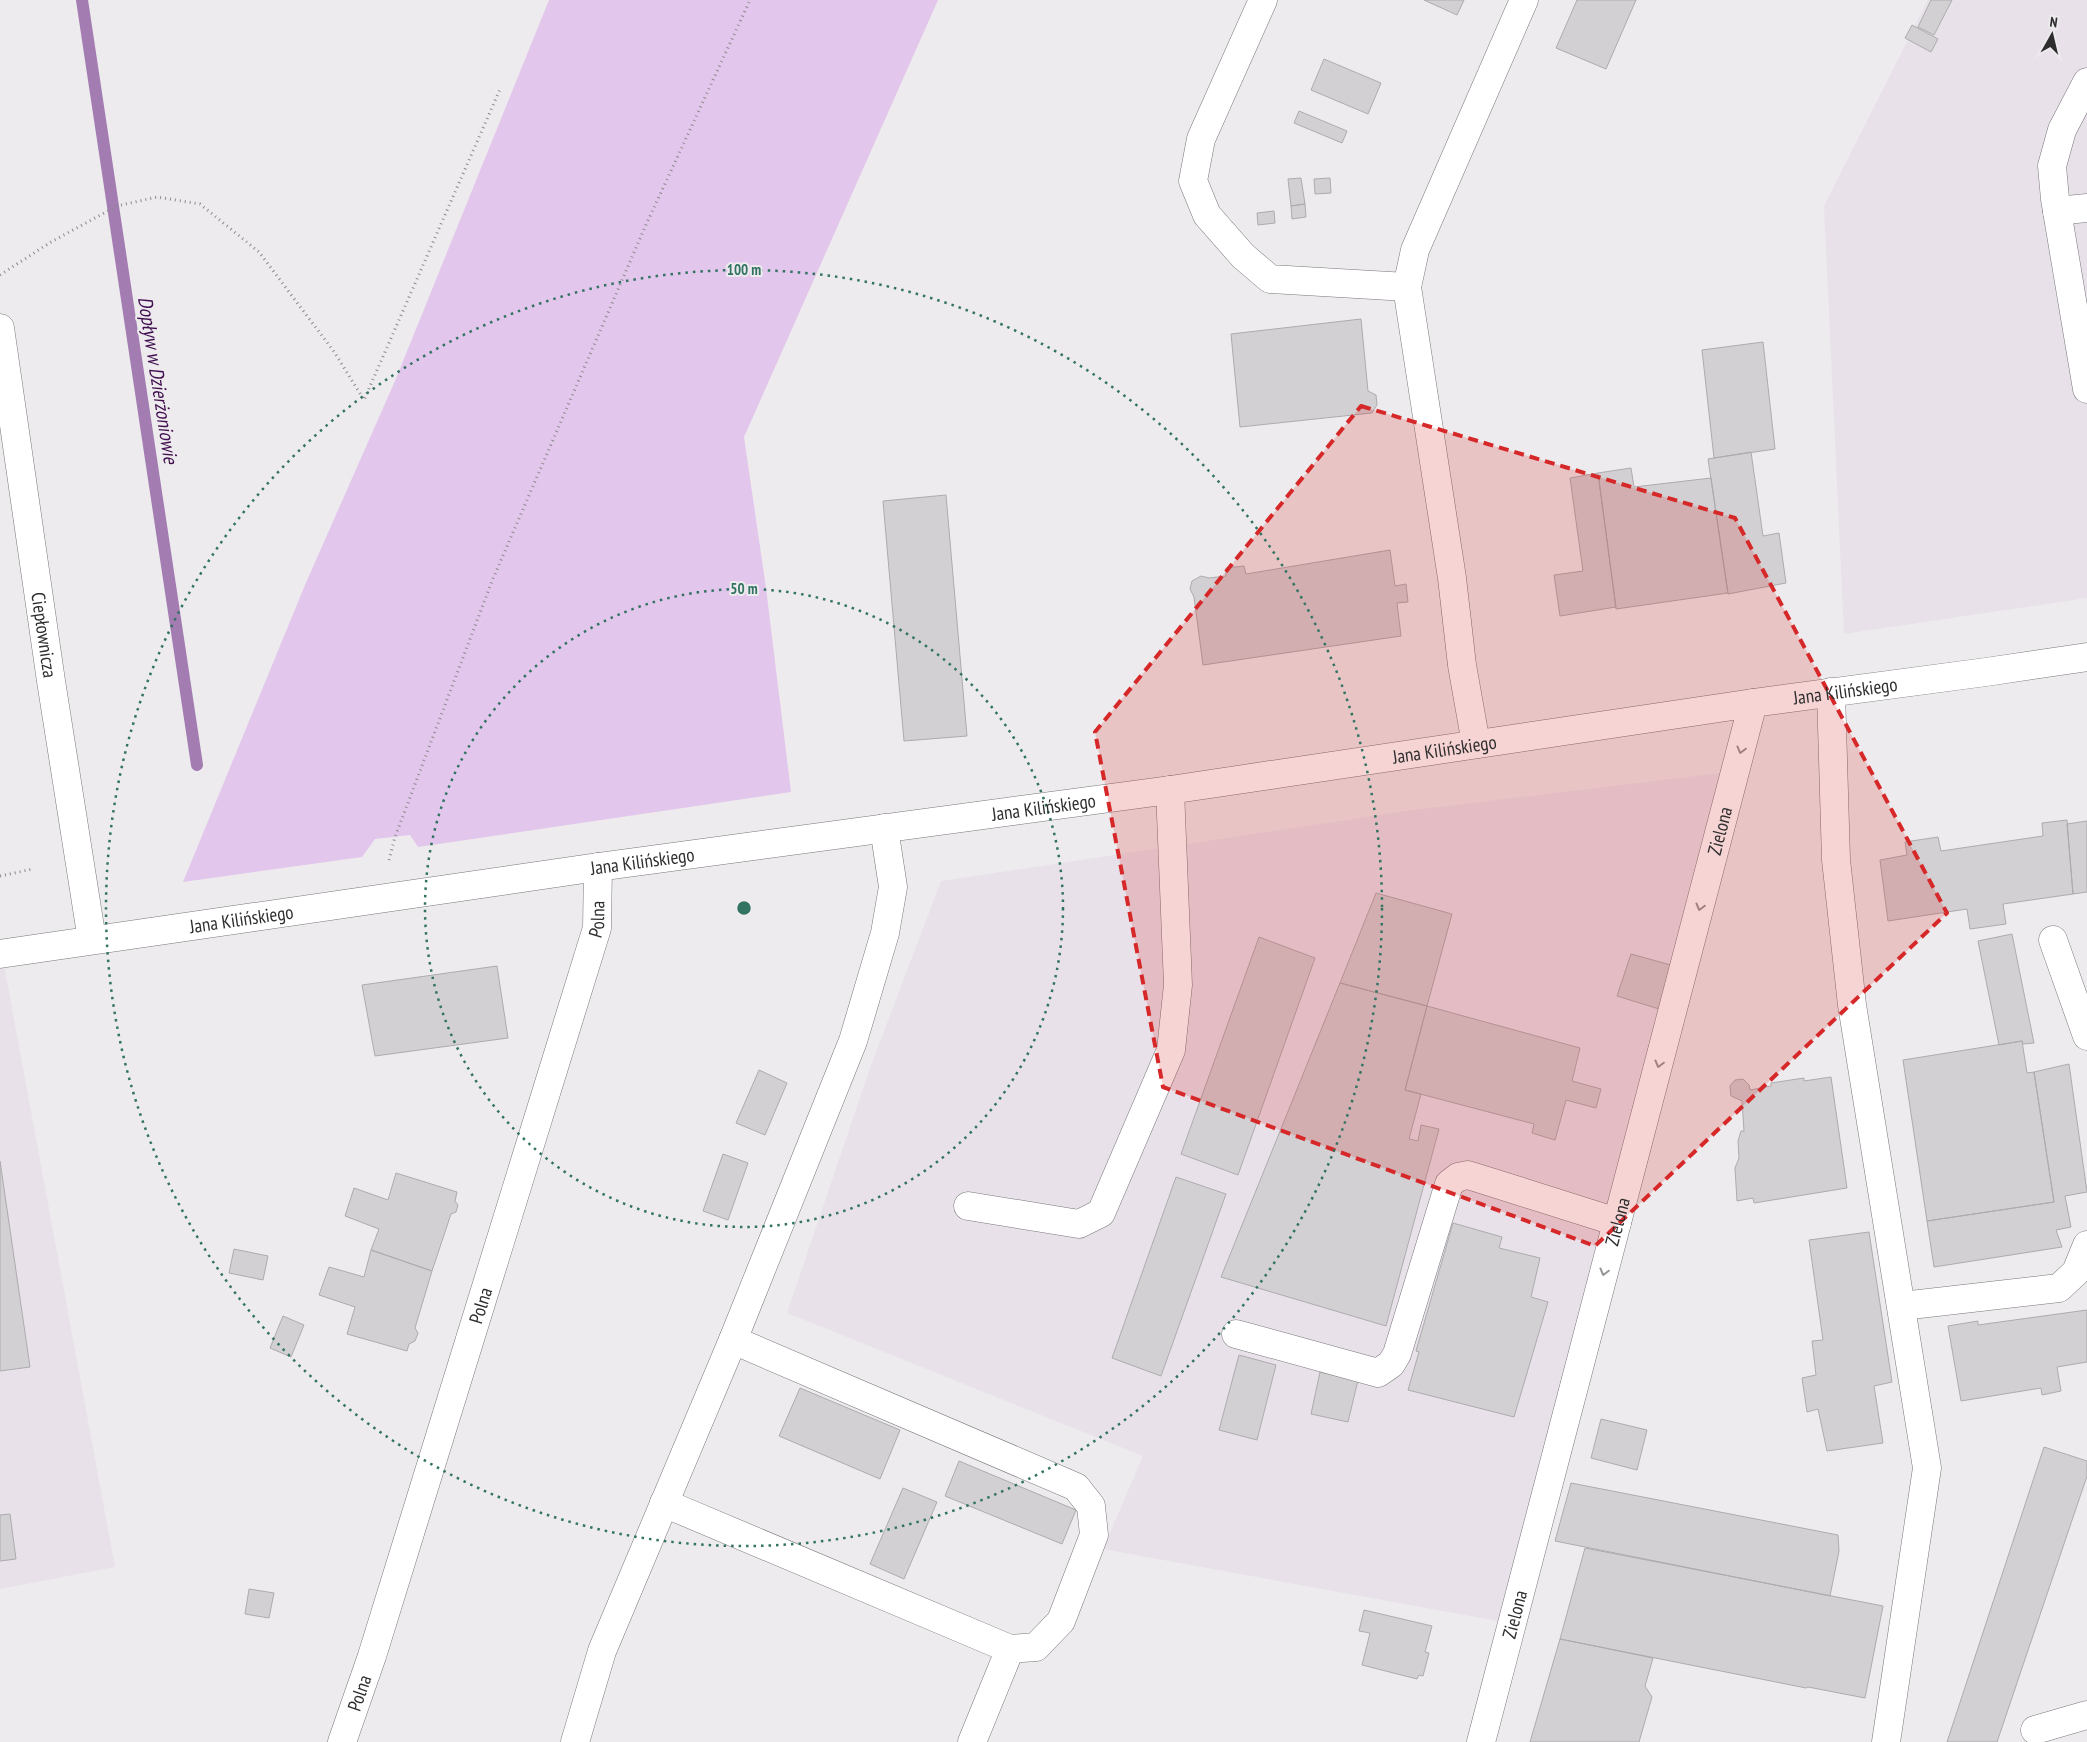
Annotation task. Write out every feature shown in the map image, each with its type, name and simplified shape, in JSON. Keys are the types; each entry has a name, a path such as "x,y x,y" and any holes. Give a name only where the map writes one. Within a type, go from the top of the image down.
{"street":[{"path":"1263,0 1201,140 1193,181 1207,215 1243,256 1270,279 1407,287"},
{"path":"1476,744 1462,665 1452,578 1407,287 1415,250 1524,0"},
{"path":"2087,82 2062,130 2052,166 2057,211 2087,389"},
{"path":"2057,211 2087,208"},
{"name":"Ciepłownicza","path":"0,328 51,681 92,940"},
{"name":"Jana Kilińskiego","path":"0,954 598,867 1170,790 1753,703 2087,657"},
{"path":"1831,692 1836,860 1852,1005 1928,1468 1886,1742"},
{"name":"Zielona","path":"1481,1742 1753,703"},
{"path":"968,1206 1079,1224 1101,1213 1171,1050 1178,985 1170,790"},
{"path":"574,1742 602,1651 733,1340 853,1041 885,933 892,888 884,828"},
{"name":"Polna","path":"342,1742 372,1656 597,928 598,867"},
{"path":"2054,940 2087,1036"},
{"path":"1236,1334 1378,1373 1391,1364 1397,1354 1449,1184 1458,1177 1468,1175 1617,1222"},
{"path":"1902,1306 2059,1288 2076,1272 2087,1245"},
{"path":"664,1504 1010,1650 1036,1647 1061,1621 1094,1534 1091,1506 1076,1487 733,1340"},
{"path":"972,1742 1010,1650"},
{"path":"2035,1730 2087,1715"}],"path":[{"path":"377,899 395,837 492,581 641,236 750,0"},
{"path":"0,275 51,242 117,206 157,197 200,204 259,252 335,353 364,400 501,87"},
{"path":"0,876 33,869"}],"highlighted area":[{"path":"1361,406 1735,518 1947,913 1595,1246 1163,1087 1095,732"}],"shaded area":[{"path":"549,0 938,0 744,437 766,588 791,792 418,847 410,835 375,839 362,857 183,882 305,585 395,381"},
{"path":"1928,0 2087,0 2087,598 1844,634 1824,206"},
{"path":"1721,773 1498,1621 1103,1549 1143,1456 787,1313 870,1068 941,881 1406,811"},
{"path":"0,943 115,1567 0,1589"}],"building":[{"path":"1424,0 1464,0 1457,15"},
{"path":"1577,0 1636,0 1606,69 1556,48"},
{"path":"1931,0 1952,0 1934,35 1918,27"},
{"path":"1912,25 1938,39 1931,52 1905,38"},
{"path":"1324,59 1381,83 1368,114 1311,90"},
{"path":"1299,111 1347,131 1342,143 1294,123"},
{"path":"1301,178 1305,204 1291,206 1288,179"},
{"path":"1330,178 1331,193 1315,194 1314,179"},
{"path":"1305,204 1306,217 1292,219 1291,206"},
{"path":"1274,211 1275,223 1258,225 1257,213"},
{"path":"1361,319 1368,391 1376,395 1377,405 1372,413 1240,427 1231,334"},
{"path":"1763,342 1775,449 1714,458 1702,350"},
{"path":"1751,452 1763,536 1779,533 1786,583 1728,594 1708,459"},
{"path":"1631,468 1634,487 1711,478 1728,593 1616,609 1598,473"},
{"path":"1598,473 1616,607 1560,616 1554,575 1583,571 1570,478"},
{"path":"946,495 967,736 904,741 883,501"},
{"path":"1390,550 1395,586 1406,584 1408,602 1397,603 1401,636 1203,665 1194,597 1190,589 1192,581 1201,576 1209,578 1226,576 1226,568 1244,566 1246,574"},
{"path":"2067,820 2073,894 2003,904 2006,924 1970,929 1967,909 1888,921 1880,860 1907,855 1905,842 1938,837 1941,851 2043,836 2042,823"},
{"path":"2087,821 2087,892 2073,894 2067,824"},
{"path":"1376,893 1452,914 1427,1006 1340,983"},
{"path":"2012,934 2034,1043 2023,1044 2022,1041 1999,1045 1978,941"},
{"path":"1259,937 1315,958 1238,1175 1181,1154"},
{"path":"1631,954 1671,965 1659,1009 1617,996"},
{"path":"497,966 508,1038 375,1056 362,985"},
{"path":"1340,983 1427,1006 1405,1090 1421,1094 1409,1139 1418,1141 1421,1125 1439,1129 1386,1326 1221,1277"},
{"path":"1427,1006 1580,1048 1572,1081 1601,1089 1596,1108 1566,1100 1555,1140 1532,1133 1534,1124 1405,1090"},
{"path":"2022,1041 2027,1073 2034,1072 2054,1202 1927,1221 1903,1060"},
{"path":"2069,1064 2087,1192 2065,1196 2071,1227 2056,1230 2062,1247 1934,1267 1927,1221 2054,1202 2034,1072"},
{"path":"759,1070 787,1083 765,1135 736,1123"},
{"path":"1831,1077 1847,1188 1754,1203 1753,1198 1737,1201 1735,1168 1739,1158 1738,1141 1741,1131 1744,1131 1742,1101 1731,1096 1730,1086 1735,1080 1743,1079 1749,1085 1750,1090 1771,1086 1771,1083 1804,1078 1804,1081"},
{"path":"723,1154 748,1163 728,1220 703,1211"},
{"path":"0,1161 30,1367 0,1371"},
{"path":"396,1173 457,1192 455,1201 458,1205 456,1212 451,1214 432,1271 371,1250 379,1229 345,1216 354,1188 388,1200"},
{"path":"1176,1177 1226,1194 1161,1376 1112,1358"},
{"path":"1453,1223 1502,1237 1499,1248 1540,1258 1531,1297 1548,1302 1514,1417 1408,1390 1419,1352 1416,1351"},
{"path":"1869,1232 1892,1382 1874,1386 1883,1443 1827,1451 1818,1409 1807,1412 1802,1378 1816,1375 1812,1341 1823,1340 1809,1240"},
{"path":"234,1249 268,1256 263,1280 229,1273"},
{"path":"371,1250 432,1271 415,1328 418,1333 415,1341 409,1344 407,1351 347,1334 355,1307 319,1295 329,1267 364,1277"},
{"path":"2087,1310 2087,1362 2057,1367 2061,1391 2042,1395 2041,1388 1961,1401 1948,1326 1978,1321 1978,1325"},
{"path":"283,1316 304,1325 291,1357 270,1348"},
{"path":"1239,1355 1276,1365 1257,1440 1219,1430"},
{"path":"1320,1372 1358,1380 1348,1422 1311,1414"},
{"path":"800,1388 900,1430 880,1479 779,1436"},
{"path":"1601,1419 1647,1430 1637,1470 1591,1458"},
{"path":"2044,1447 2087,1461 2087,1476 1997,1742 1947,1742"},
{"path":"959,1461 1076,1510 1062,1544 945,1496"},
{"path":"1571,1483 1838,1535 1839,1551 1830,1596 1555,1541"},
{"path":"903,1488 937,1502 904,1579 870,1564"},
{"path":"10,1514 16,1559 0,1561 0,1515"},
{"path":"1585,1548 1883,1606 1865,1698 1560,1639"},
{"path":"249,1589 274,1593 269,1618 245,1614"},
{"path":"1364,1610 1432,1626 1425,1652 1429,1653 1423,1676 1419,1675 1417,1679 1362,1665 1370,1633 1359,1631"},
{"path":"1560,1639 1653,1658 1645,1686 1652,1697 1639,1742 1530,1742"}],"waterway":[{"name":"Dopływ w Dzierżoniowie","path":"82,0 197,765"}]}
